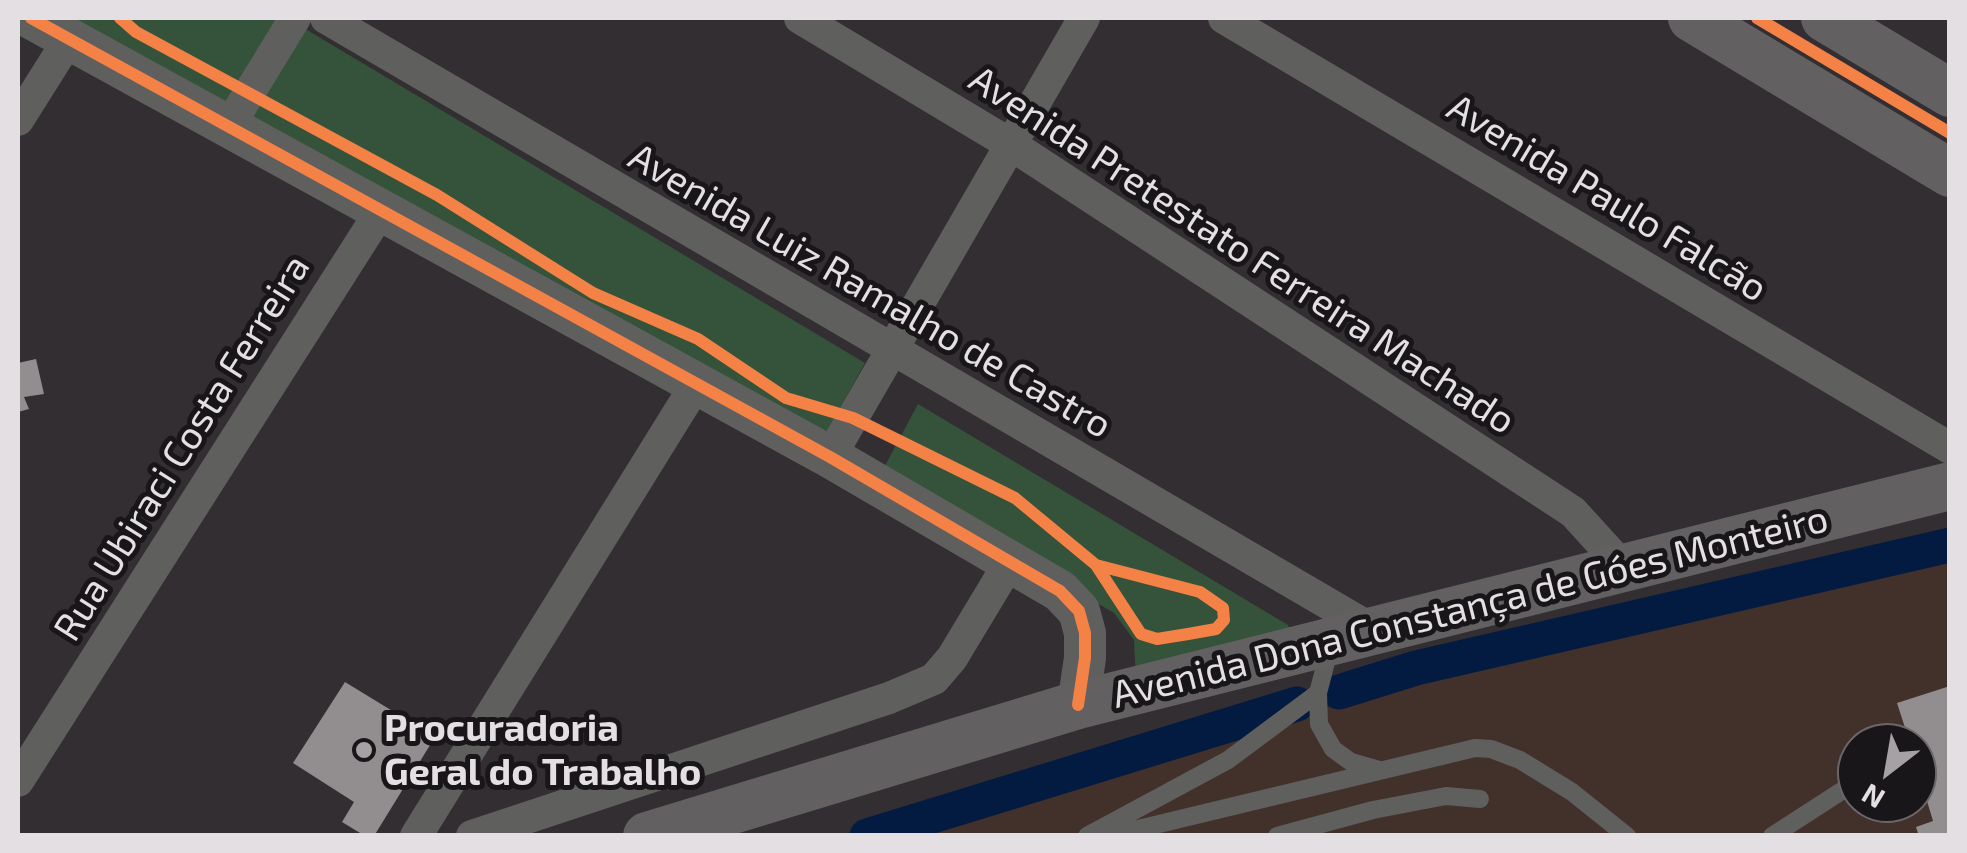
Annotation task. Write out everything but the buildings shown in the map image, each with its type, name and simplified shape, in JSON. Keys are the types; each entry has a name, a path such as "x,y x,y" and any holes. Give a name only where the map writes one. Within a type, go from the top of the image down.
{"main road":[{"path":"1692,18 1950,173"},
{"path":"1825,18 1950,93"},
{"name":"Avenida Dona Constança de Góes Monteiro","path":"647,836 1078,705 1950,486"}],"street":[{"path":"31,18 830,456 1060,591 1079,611 1085,634 1078,705"},
{"path":"229,126 295,18"},
{"name":"Avenida Luiz Ramalho de Castro","path":"326,18 892,352 1353,637"},
{"name":"Avenida Pretestato Ferreira Machado","path":"800,18 1010,144 1572,512 1624,568"},
{"path":"830,456 1084,18"},
{"name":"Avenida Paulo Falcão","path":"1224,18 1950,448"},
{"path":"18,120 69,40"},
{"name":"Rua Ubiraci Costa Ferreira","path":"18,781 382,209"},
{"path":"416,836 696,383"},
{"path":"472,836 934,679 952,658 1011,560"},
{"path":"444,790 445,823 454,836"}],"lane":[{"path":"1353,637 1322,667 1318,724 1334,749 1351,762 1382,770"},
{"path":"1087,836 1228,760 1318,693"},
{"path":"1110,836 1475,748 1491,748 1520,760 1572,792 1627,836"},
{"path":"1772,836 1837,793"},
{"path":"1277,836 1373,810 1446,796 1480,799"}],"shaded area":[{"path":"1949,560 1949,835 927,836 1390,688"}],"green space":[{"path":"65,18 287,18 865,363 821,442"},
{"path":"918,404 1288,625 1298,643 1136,682 1134,640 1114,613 880,475"}],"waterway":[{"path":"1339,692 1416,668 1950,545"},
{"path":"867,836 1297,704"}],"cycle path":[{"path":"31,18 830,457 1060,591 1079,611 1085,633 1078,705"},
{"path":"120,18 136,32 437,195 593,293 698,339 786,398 853,418 1015,498 1096,565 1141,634 1157,639 1188,634 1216,629 1224,620 1223,608 1200,592 1096,565"},
{"path":"1757,18 1950,133"}],"place":[{"name":"Procuradoria Geral do Trabalho","path":"364,750"}]}
